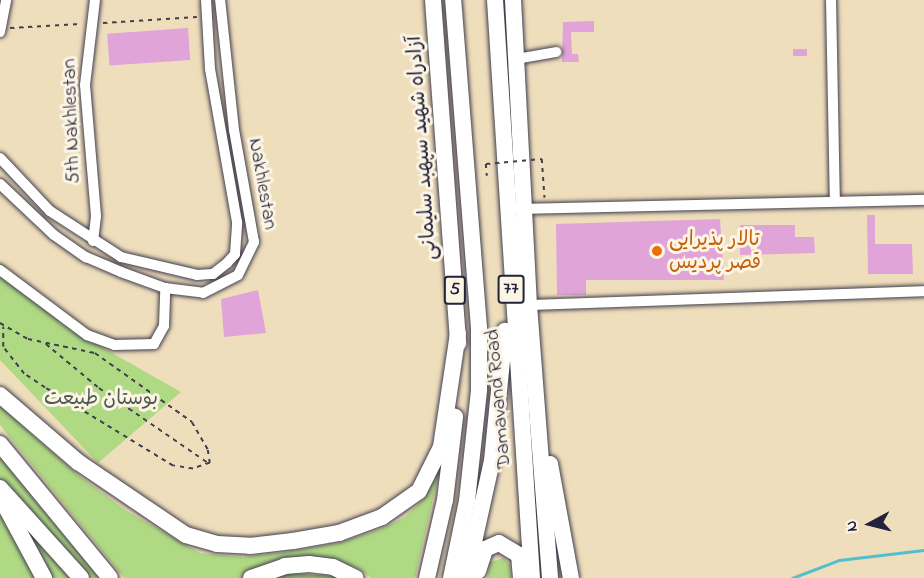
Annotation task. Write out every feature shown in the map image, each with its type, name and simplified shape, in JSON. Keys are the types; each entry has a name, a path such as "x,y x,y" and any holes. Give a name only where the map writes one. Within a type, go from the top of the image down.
{"highway":[{"name":"آزادراه شهید سپهبد سلیمانی","path":"427,578 453,449 458,333 433,0"},
{"name":"آزادراه شهید سپهبد سلیمانی","path":"451,578 468,501 479,390 479,328 453,0"},
{"name":"Damavand Road","path":"495,0 508,249 532,578"},
{"name":"Damavand Road","path":"513,0 529,305 550,578"},
{"path":"466,578 500,407 508,249"},
{"path":"0,395 78,462 186,535 217,544 250,546 293,542 339,533 382,518 419,490 441,447 458,333"},
{"path":"536,397 571,578"},
{"path":"0,444 110,578"},
{"path":"0,488 81,578"},
{"path":"0,497 44,578"},
{"path":"477,578 480,556 485,549 499,543 514,549 519,555 520,578"},
{"path":"251,578 285,566 309,564 333,567 356,578"}],"street":[{"path":"1,30 6,0"},
{"name":"5th Nakhlestan","path":"93,241 96,216 85,85 95,0"},
{"name":"Nakhlestan","path":"0,158 50,211 93,241 121,256 197,275 213,274 235,254 237,222 219,131 206,0"},
{"name":"Nakhlestan","path":"0,184 46,228 86,257 165,288 203,293 220,287 238,275 254,242 234,130 220,0"},
{"path":"831,0 835,201"},
{"path":"516,58 556,52"},
{"path":"523,209 924,200"},
{"path":"0,270 87,335 114,345 154,344 164,326 165,288"},
{"path":"529,305 924,291"}],"path":[{"path":"1,30 207,17"},
{"path":"487,176 486,164 542,159 546,208"},
{"path":"0,324 46,343 95,353 166,402 199,430 210,463"},
{"path":"3,327 3,347 24,374 45,388 173,466 194,469 210,463"},
{"path":"46,343 99,388 183,449 210,463"}],"green space":[{"name":"بوستان طبیعت","path":"0,261 61,324 181,392 98,463 0,360"},
{"path":"0,406 78,475 127,511 200,553 243,557 280,553 339,543 381,529 405,517 424,499 440,468 415,578 371,578 358,568 334,560 242,578 124,578 0,425"},
{"path":"0,455 103,578 0,578"},
{"path":"504,558 510,565 511,578 487,578 490,562"},
{"path":"288,573 334,576 337,578 276,578"}],"building":[{"path":"594,21 594,32 571,32 572,54 578,54 579,62 562,62 563,22"},
{"path":"188,28 190,60 109,66 107,34"},
{"path":"793,49 807,49 807,56 793,56"},
{"path":"867,215 875,215 875,244 912,244 913,274 868,274"},
{"name":"تالار پذیرایی قصر پردیس","path":"720,219 724,280 586,280 586,295 557,295 556,224"},
{"path":"740,225 795,225 795,237 814,237 815,253 740,255"},
{"path":"258,290 266,333 224,337 221,299"}],"waterway":[{"path":"792,578 839,560 924,550"}],"place":[{"name":"تالار پذیرایی قصر پردیس","path":"657,251"}]}
